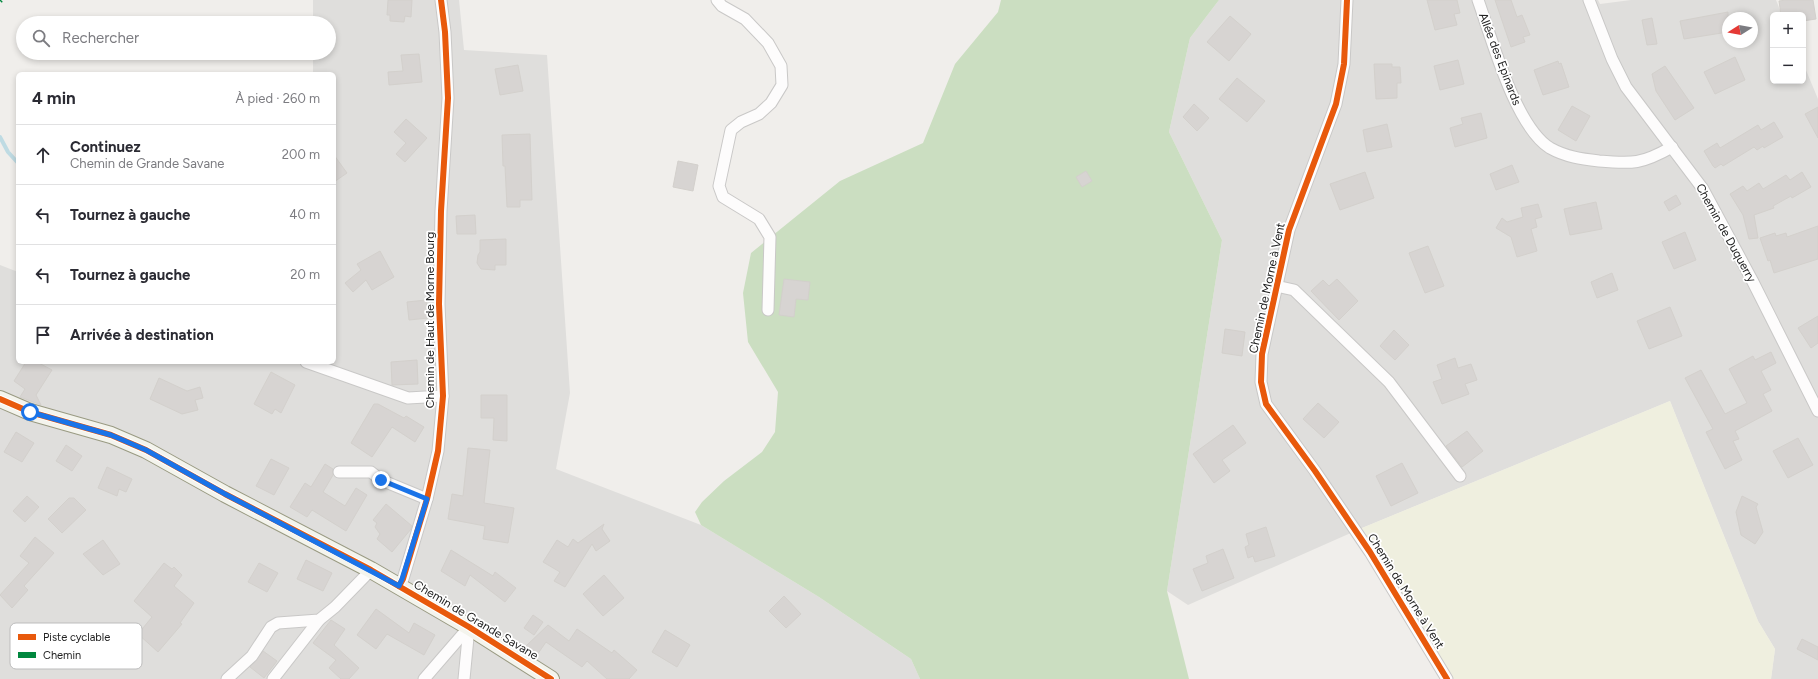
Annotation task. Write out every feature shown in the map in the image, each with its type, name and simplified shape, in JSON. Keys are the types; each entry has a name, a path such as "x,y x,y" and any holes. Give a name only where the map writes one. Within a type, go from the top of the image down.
{"street":[{"name":"Chemin de Haut de Morne Bourg","path":"399,586 427,499 438,450 443,396 439,304 441,211 448,98 445,32 441,0"},
{"path":"717,0 722,6 745,19 768,43 781,66 782,84 771,103 759,114 741,122 731,130 719,186 723,197 759,219 770,237 768,310"},
{"name":"Chemin de Morne à Vent","path":"1346,0 1344,64 1336,104 1289,230 1262,354 1261,382 1266,404 1315,471 1370,552 1447,679"},
{"name":"Allée des Epinards","path":"1478,0 1513,97 1530,128 1550,148 1575,159 1629,164 1653,158 1672,147"},
{"name":"Chemin de Duquerry","path":"1588,0 1612,59 1626,87 1703,189 1752,280 1818,411"},
{"path":"1276,286 1294,290 1389,382 1460,476"},
{"path":"312,364 408,398 443,396"},
{"name":"Chemin de Grande Savane","path":"0,399 30,412 111,435 146,450 225,494 371,570 469,627 550,679"},
{"path":"339,472 371,472 381,480 427,499"},
{"path":"273,679 319,620 335,607 371,570"},
{"path":"227,679 252,656 271,627 278,623 319,620"},
{"path":"424,679 469,627"},
{"path":"464,679 469,627"}],"shaded area":[{"path":"313,0 459,0 464,50 547,55 570,393 556,469 701,525 819,597 911,659 920,679 0,679 0,265 16,271 16,364 336,364 336,72 313,72 313,60 336,60 336,16 313,16"},
{"path":"1219,0 1598,0 1600,4 1631,0 1776,0 1781,12 1770,12 1770,84 1806,84 1806,70 1818,99 1818,679 1771,679 1775,649 1758,621 1670,401 1362,528 1188,605 1167,591 1222,240 1169,132 1190,38"}],"green space":[{"path":"1001,0 1219,0 1190,38 1169,132 1222,240 1167,591 1189,679 920,679 911,659 819,597 701,525 695,512 702,502 724,481 762,452 775,432 778,392 748,342 743,293 751,253 840,181 923,143 955,64 998,12"},
{"path":"1670,401 1758,621 1775,649 1771,679 1454,679 1362,528"}],"building":[{"path":"388,0 412,0 411,17 405,16 404,22 390,21 390,15 387,15"},
{"path":"1427,0 1457,0 1460,13 1454,14 1457,25 1435,30"},
{"path":"1495,0 1511,0 1517,17 1522,15 1530,35 1523,37 1525,42 1511,47"},
{"path":"1813,0 1816,19 1806,21 1806,12 1781,12 1779,1"},
{"path":"1722,13 1722,33 1684,39 1680,21"},
{"path":"1230,16 1251,34 1229,61 1207,42"},
{"path":"1652,18 1657,44 1647,45 1642,20"},
{"path":"419,54 422,82 389,85 388,72 403,71 401,55"},
{"path":"1735,57 1745,80 1715,94 1704,72"},
{"path":"1458,60 1464,84 1440,90 1434,66"},
{"path":"1558,61 1559,64 1561,63 1569,87 1543,95 1534,70"},
{"path":"1374,64 1392,64 1392,67 1400,67 1401,83 1397,83 1397,98 1376,99"},
{"path":"518,65 523,91 500,95 495,69"},
{"path":"1665,66 1694,108 1675,120 1656,91 1652,74"},
{"path":"1237,78 1265,101 1247,122 1219,99"},
{"path":"1194,104 1209,118 1197,131 1183,117"},
{"path":"1572,106 1590,116 1576,141 1558,130"},
{"path":"1818,107 1818,138 1805,114"},
{"path":"1481,113 1487,138 1455,147 1450,128 1463,124 1461,118"},
{"path":"406,119 427,138 405,162 396,154 406,143 394,132"},
{"path":"1774,122 1783,137 1764,148 1763,146 1757,150 1754,147 1723,166 1721,164 1715,168 1704,151 1717,143 1720,148 1758,125 1761,130"},
{"path":"1387,124 1392,147 1367,152 1363,130"},
{"path":"530,134 532,200 520,200 520,207 507,207 502,135"},
{"path":"336,158 347,173 336,181"},
{"path":"678,161 698,165 693,191 673,187"},
{"path":"1512,165 1519,182 1496,190 1490,174"},
{"path":"1086,171 1092,181 1082,187 1076,177"},
{"path":"1365,172 1374,198 1340,210 1330,184"},
{"path":"1802,172 1811,187 1792,198 1791,196 1773,206 1774,208 1754,215 1758,238 1749,239 1743,215 1730,194 1743,186 1747,191 1759,183 1763,189 1786,175 1790,180"},
{"path":"1676,195 1681,204 1669,211 1664,202"},
{"path":"1596,202 1602,229 1570,235 1564,209"},
{"path":"1538,204 1542,217 1535,219 1537,227 1531,229 1537,251 1517,257 1511,237 1496,228 1502,218 1507,222 1523,217 1521,208"},
{"path":"475,215 476,234 457,234 456,216"},
{"path":"1818,226 1818,259 1774,273 1760,238 1775,233 1776,236 1786,233 1787,237"},
{"path":"1685,232 1696,260 1674,269 1662,242"},
{"path":"506,239 506,265 495,265 495,270 481,269 477,263 480,252 480,240"},
{"path":"1428,246 1444,286 1425,293 1409,253"},
{"path":"380,251 394,277 372,290 366,280 353,292 345,283 361,270 357,264"},
{"path":"1612,273 1618,290 1597,298 1591,282"},
{"path":"784,279 810,282 808,300 796,299 794,317 779,315"},
{"path":"1337,279 1358,301 1339,320 1311,291 1323,280 1329,286"},
{"path":"426,300 428,318 409,320 407,302"},
{"path":"1670,307 1682,336 1649,349 1637,321"},
{"path":"1818,316 1818,343 1811,348 1798,328"},
{"path":"1225,329 1245,332 1242,356 1222,353"},
{"path":"1394,330 1409,345 1395,360 1380,346"},
{"path":"1771,352 1776,363 1761,371 1771,390 1763,394 1772,411 1735,431 1739,439 1733,441 1742,460 1725,469 1706,432 1713,429 1685,378 1701,370 1725,414 1747,403 1729,369 1753,356 1755,360"},
{"path":"1455,358 1458,368 1471,364 1477,380 1465,384 1469,394 1442,404 1433,382 1442,379 1437,365"},
{"path":"417,360 418,384 392,385 391,362"},
{"path":"25,364 41,364 52,370 36,395 41,405 20,397 25,389 14,381"},
{"path":"271,372 295,385 281,413 275,409 272,414 254,404"},
{"path":"159,378 187,391 200,387 203,398 195,400 198,410 182,414 150,399"},
{"path":"481,395 507,395 507,441 493,440 494,418 481,418"},
{"path":"1318,403 1339,422 1324,438 1303,419"},
{"path":"374,404 378,404 404,418 406,416 424,427 415,442 392,427 372,457 351,443"},
{"path":"1233,425 1246,443 1222,460 1230,471 1214,483 1193,454"},
{"path":"1467,431 1483,451 1462,467 1446,446"},
{"path":"16,432 34,443 22,462 4,452"},
{"path":"1798,438 1813,465 1788,478 1773,451"},
{"path":"66,445 82,456 72,471 56,461"},
{"path":"468,448 490,450 484,503 514,508 508,543 483,539 485,526 448,519 452,494 463,496"},
{"path":"271,459 289,468 274,495 256,486"},
{"path":"1402,463 1418,493 1391,506 1376,476"},
{"path":"325,464 333,469 333,475 323,492 345,506 356,488 367,495 346,531 312,510 307,517 290,507 305,483 311,487"},
{"path":"107,467 132,479 126,492 119,489 117,496 98,488"},
{"path":"27,496 39,507 25,522 13,511"},
{"path":"1742,496 1758,504 1756,507 1763,532 1755,544 1741,535 1736,512"},
{"path":"69,498 74,498 86,510 62,533 48,519"},
{"path":"386,504 412,526 392,552 377,539 380,534 375,527 377,523 373,520"},
{"path":"604,524 602,529 610,541 596,551 592,544 565,587 554,581 560,572 543,562 557,540 568,547 573,539 578,543"},
{"path":"1266,527 1275,556 1255,562 1253,556 1248,558 1245,547 1249,545 1246,534"},
{"path":"35,537 54,553 24,586 28,590 12,608 0,595 29,563 20,556"},
{"path":"103,540 120,564 103,575 83,554"},
{"path":"1223,549 1234,578 1202,591 1193,569 1208,563 1206,556"},
{"path":"451,550 493,576 495,572 516,588 505,602 470,575 465,586 441,571"},
{"path":"306,560 332,573 323,591 297,579"},
{"path":"164,563 172,569 174,567 182,575 174,586 194,603 180,623 182,624 158,652 142,638 142,629 152,617 134,601"},
{"path":"259,563 278,573 267,592 248,582"},
{"path":"604,575 624,598 603,616 583,594"},
{"path":"784,596 801,614 786,628 769,611"},
{"path":"376,609 409,633 414,623 435,635 424,655 387,634 376,649 357,635"},
{"path":"533,615 543,622 534,635 524,628"},
{"path":"331,620 345,629 334,645 359,668 349,679 341,679 329,668 336,660 313,643"},
{"path":"548,625 569,641 577,629 612,653 614,650 637,670 629,679 607,679 587,661 582,667 546,642 537,655 526,646"},
{"path":"665,630 690,645 677,667 652,652"},
{"path":"1802,639 1818,647 1818,660 1797,649"},
{"path":"263,651 277,661 264,678 250,667"}],"waterway":[{"path":"0,137 8,152 16,161"}],"cycle path":[{"path":"399,586 403,579 427,499 438,451 443,396 439,304 441,211 448,98 445,32 441,0"},
{"path":"1347,0 1344,64 1336,104 1289,230 1262,354 1261,382 1266,404 1315,471 1370,552 1447,679"},
{"path":"0,399 30,412 111,435 146,450 225,494 371,570 469,627 551,679"}],"route":[{"path":"30,412 111,435 146,450 225,494 399,586 427,499 381,480"}]}
